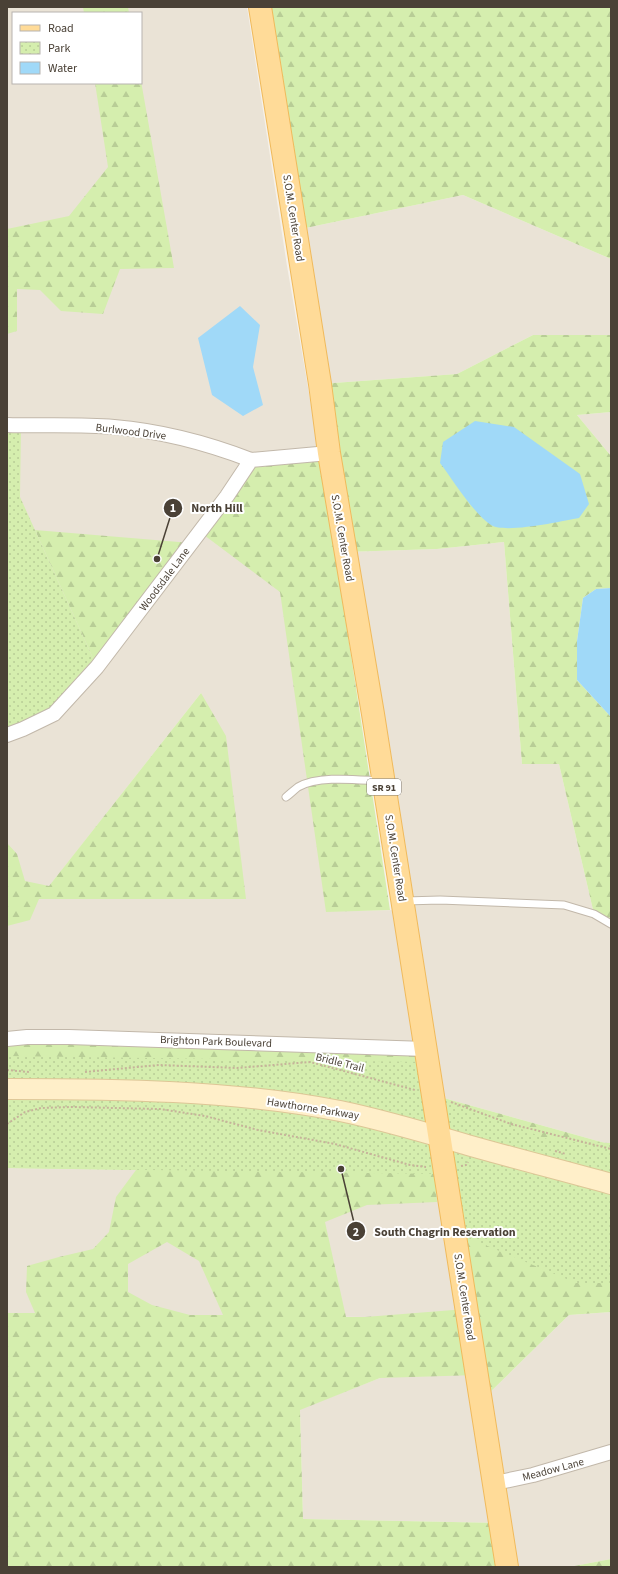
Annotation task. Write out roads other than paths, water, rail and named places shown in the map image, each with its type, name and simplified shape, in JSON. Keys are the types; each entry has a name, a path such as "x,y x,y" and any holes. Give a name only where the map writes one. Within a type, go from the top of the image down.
{"main road":[{"name":"S.O.M. Center Road","path":"260,7 320,384 329,453 440,1136 507,1567"}],"street":[{"name":"Burlwood Drive","path":"7,425 114,427 170,436 218,448 251,460"},
{"path":"251,460 329,453"},
{"name":"Woodsdale Lane","path":"7,735 54,714 97,667 227,496 251,460"},
{"name":"Brighton Park Boulevard","path":"7,1039 28,1037 69,1037 426,1049"},
{"name":"Hawthorne Parkway","path":"7,1089 161,1093 255,1099 340,1111 385,1121 611,1184"},
{"name":"Meadow Lane","path":"495,1483 533,1475 611,1452"}],"lane":[{"path":"286,797 299,787 311,782 329,780 383,781"},
{"path":"402,901 440,900 564,905 594,914 611,924"}],"water":[{"path":"240,306 260,325 253,367 263,405 243,416 212,395 198,338"},
{"path":"475,421 514,427 580,474 589,504 579,518 521,528 498,527 491,525 484,520 470,505 440,463 443,442"},
{"path":"611,588 611,717 577,680 577,641 583,598 596,589"}],"place":[{"name":"North Hill","path":"157,559"},
{"name":"South Chagrin Reservation","path":"341,1169"}]}
